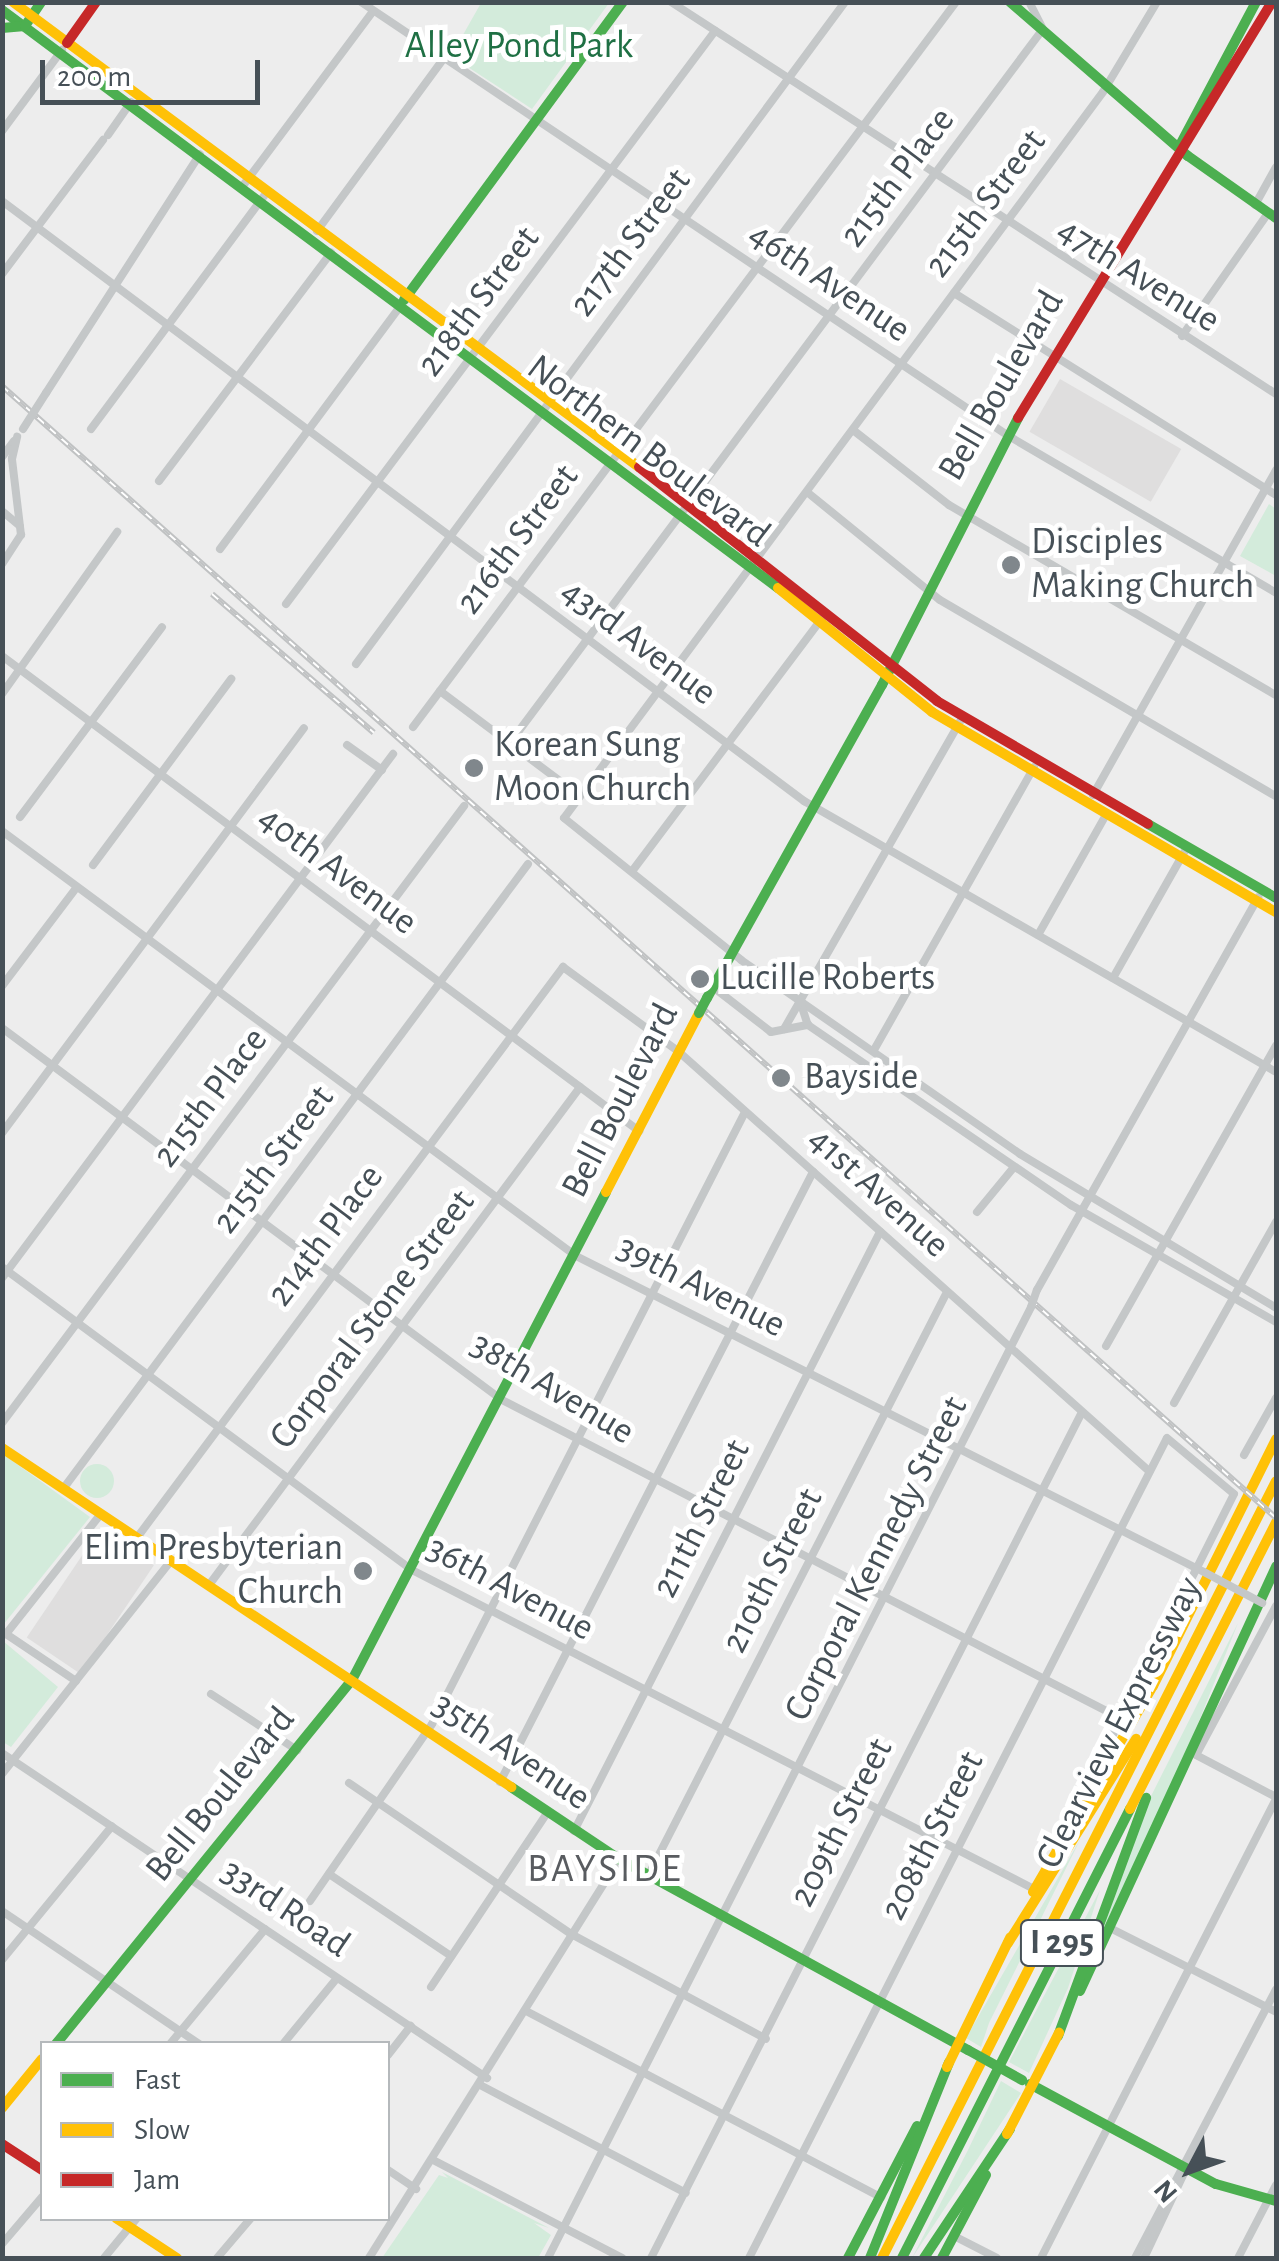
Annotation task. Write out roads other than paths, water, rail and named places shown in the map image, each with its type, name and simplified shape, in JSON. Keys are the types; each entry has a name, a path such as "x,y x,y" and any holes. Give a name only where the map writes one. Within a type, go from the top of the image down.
{"main road":[{"name":"Northern Boulevard","path":"13,2 28,21 63,48 755,561 960,722"},
{"path":"2,28 28,21 42,2"},
{"path":"63,48 96,2"},
{"path":"404,300 623,2"},
{"path":"1010,2 1180,146 1272,216"},
{"name":"Bell Boulevard","path":"1180,146 1256,2"},
{"name":"Bell Boulevard","path":"58,2041 352,1680 502,1400 678,1052 885,677 926,587 1007,435 1095,284 1272,2"},
{"name":"Northern Boulevard","path":"2,10 28,21"},
{"name":"Northern Boulevard","path":"823,617 885,677 1259,895 1276,912"},
{"name":"Northern Boulevard","path":"1259,895 1276,898"},
{"path":"848,2258 949,2062 963,2048 1008,1944 1062,1835 1153,1686 1276,1440"},
{"name":"35th Avenue","path":"2,1448 619,1859 1186,2169 1273,2201"},
{"name":"Clearview Expressway","path":"882,2258 1276,1481"},
{"name":"Clearview Expressway","path":"902,2258 1276,1522"},
{"path":"942,2258 1010,2129 1028,2083 1058,2036 1196,1755 1224,1673 1276,1566"},
{"path":"1058,2036 1101,1904 1223,1628"},
{"path":"1008,1944 1198,1636"},
{"path":"2,2108 40,2061"},
{"path":"870,2258 949,2062"},
{"path":"924,2258 1010,2129"},
{"path":"2,2144 40,2169"},
{"path":"133,2223 177,2258"}],"street":[{"name":"47th Avenue","path":"671,2 1095,284 1273,392"},
{"name":"217th Street","path":"356,664 845,2"},
{"name":"216th Street","path":"413,727 956,2"},
{"path":"1029,2 1043,29"},
{"name":"215th Street","path":"633,870 564,818 1006,224 1108,83 1155,3"},
{"path":"246,182 368,6"},
{"name":"46th Avenue","path":"368,6 1007,435 1276,594"},
{"name":"215th Place","path":"509,744 1043,29"},
{"name":"218th Street","path":"286,604 715,31"},
{"path":"2,131 63,48"},
{"path":"315,234 444,58"},
{"path":"2,274 133,99"},
{"path":"2,456 202,150"},
{"path":"1254,204 1276,166"},
{"path":"91,429 264,196"},
{"name":"43rd Avenue","path":"2,201 815,808 1276,1072"},
{"path":"1182,336 1272,216"},
{"path":"159,481 334,248"},
{"path":"954,293 1050,358 1272,492"},
{"path":"220,549 404,300"},
{"path":"1273,392 1276,378"},
{"path":"853,430 964,514 1276,695"},
{"path":"2,564 20,540 20,433"},
{"path":"1091,798 1223,564 1272,492 1276,470"},
{"path":"806,492 926,587 1137,717 1276,796"},
{"path":"2,512 20,526"},
{"path":"2,694 117,532"},
{"path":"823,617 633,870 800,1001 1087,1199 1276,1308"},
{"path":"20,817 162,626"},
{"name":"40th Avenue","path":"2,656 639,1131"},
{"path":"93,865 231,679"},
{"path":"440,691 580,796"},
{"path":"784,1030 960,722"},
{"path":"2,1132 304,728"},
{"path":"346,744 382,770"},
{"path":"4,1272 393,754"},
{"path":"874,1050 1035,766"},
{"name":"215th Place","path":"2,1423 464,806"},
{"path":"1038,935 1109,809"},
{"name":"39th Avenue","path":"4,835 576,1256 1276,1609"},
{"path":"1114,978 1184,852"},
{"name":"215th Street","path":"63,1489 528,864"},
{"path":"2,986 77,886"},
{"name":"Corporal Kennedy Street","path":"548,2258 726,1920 964,1451 1014,1350 1037,1290 1259,895"},
{"name":"214th Place","path":"136,1538 562,967"},
{"name":"41st Avenue","path":"562,967 678,1052 1150,1471"},
{"path":"713,987 771,1032 808,1025"},
{"path":"800,1001 808,1025 1014,1167 1080,1210 1276,1322"},
{"name":"38th Avenue","path":"2,1028 502,1400 1122,1719"},
{"path":"1106,1346 1276,1046"},
{"name":"Corporal Stone Street","path":"209,1585 580,1087"},
{"path":"921,1102 929,1089"},
{"path":"310,1901 426,1731 745,1112"},
{"path":"978,1212 1014,1167"},
{"path":"500,1782 813,1172"},
{"path":"1174,1404 1276,1222"},
{"name":"211th Street","path":"574,1831 880,1232"},
{"name":"36th Avenue","path":"4,1272 412,1570 1034,1890"},
{"name":"210th Street","path":"648,1876 948,1292"},
{"path":"1244,1454 1276,1398"},
{"name":"209th Street","path":"651,2258 766,2039 1082,1412"},
{"name":"208th Street","path":"749,2258 1167,1438 1234,1494 1200,1570"},
{"path":"76,1681 6,1634 100,1514"},
{"path":"2,1774 171,1561"},
{"path":"1062,1835 1200,1570"},
{"path":"1041,2258 1276,1798 1196,1755 1276,1609"},
{"path":"211,1694 297,1750"},
{"name":"33rd Road","path":"2,1753 411,2026 484,2082 686,2194"},
{"path":"349,1783 574,1935 766,2039"},
{"path":"431,1987 547,1813"},
{"path":"2,1960 112,1826"},
{"path":"369,2258 436,2161 619,1859"},
{"path":"329,1874 451,1956"},
{"path":"2,1911 195,2041"},
{"path":"1112,1928 1272,2010"},
{"path":"172,2041 265,1929"},
{"path":"285,2041 337,1978"},
{"path":"1135,2258 1272,2010 1276,1990"},
{"path":"528,2012 881,2198"},
{"path":"390,2052 411,2026"},
{"path":"436,2161 622,2258"},
{"path":"1144,2258 1186,2169"},
{"path":"390,2171 416,2189"},
{"path":"1238,2258 1273,2201 1276,2185"},
{"path":"2,2244 40,2198"},
{"path":"218,2258 249,2221"},
{"path":"104,2258 133,2223"},
{"path":"954,2236 997,2258"}],"railway":[{"path":"2,386 1276,1518"},
{"path":"212,594 374,733"}],"place":[{"name":"Disciples Making Church","path":"1011,565"},
{"name":"Korean Sung Moon Church","path":"474,768"},
{"name":"Lucille Roberts","path":"700,979"},
{"name":"Bayside","path":"781,1078"},
{"name":"Elim Presbyterian Church","path":"363,1571"}],"district":[{"name":"BAYSIDE","path":"605,1869"}],"park label":[{"name":"Alley Pond Park","path":"519,47"}]}
